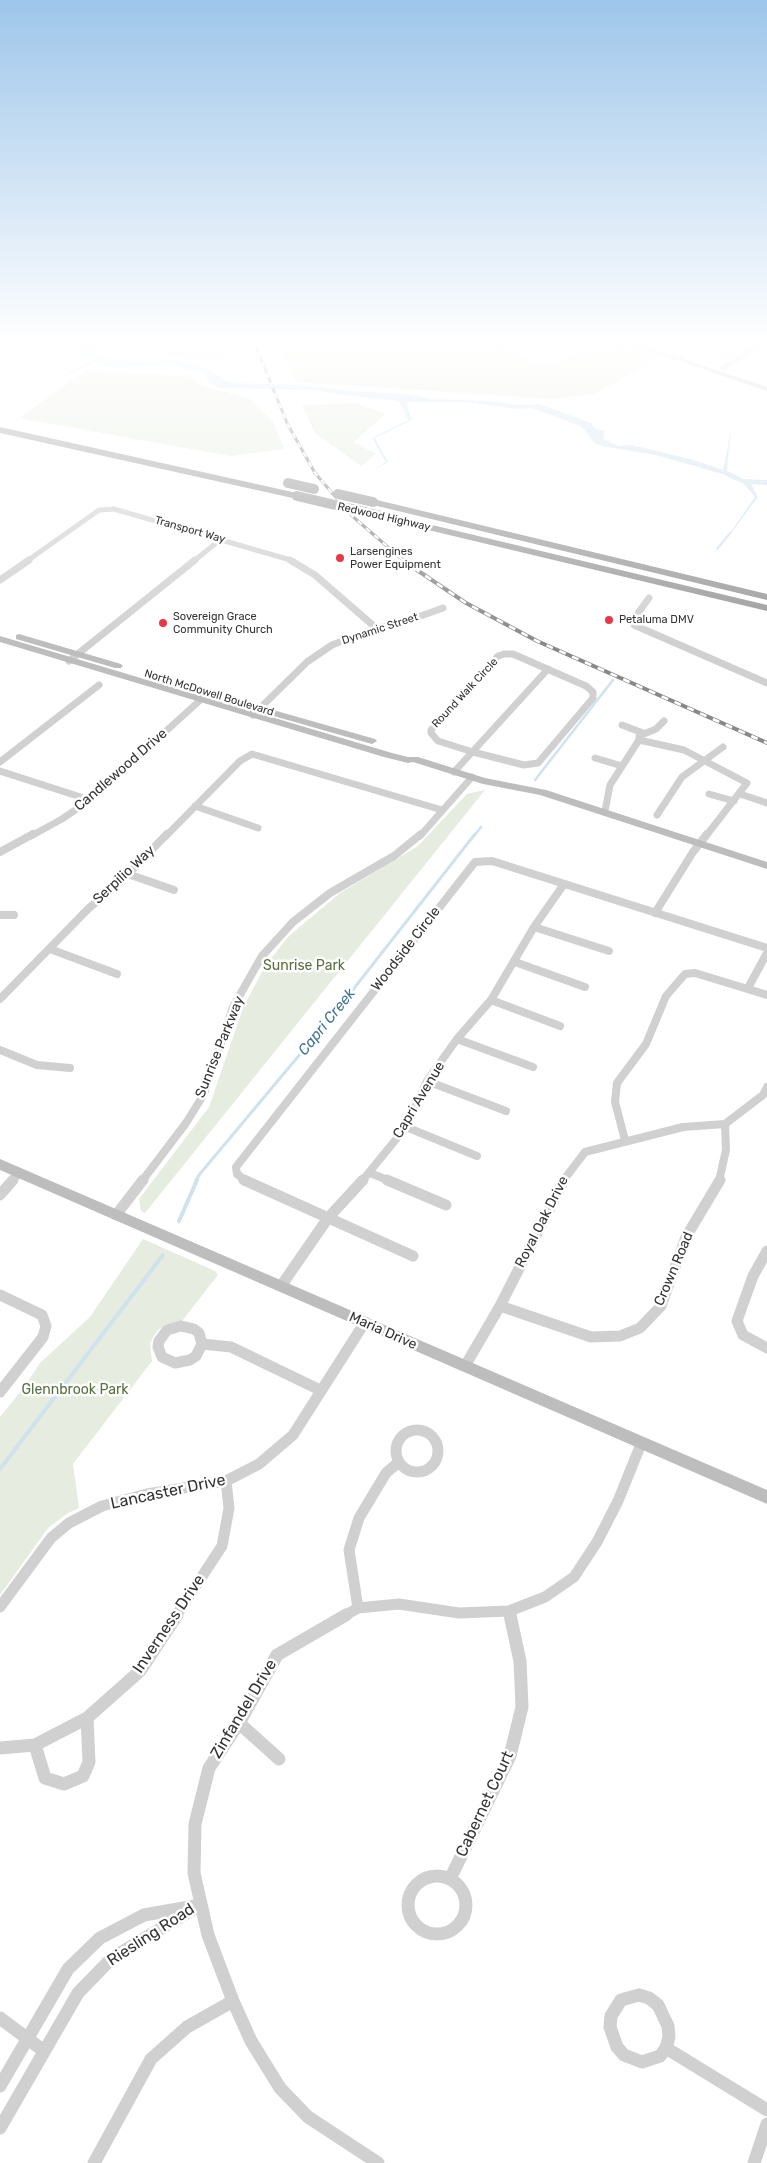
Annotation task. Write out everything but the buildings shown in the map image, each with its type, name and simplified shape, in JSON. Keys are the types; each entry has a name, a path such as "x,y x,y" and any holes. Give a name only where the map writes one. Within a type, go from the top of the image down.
{"highway":[{"name":"Redwood Highway","path":"58,443 382,516 767,608"},
{"name":"Redwood Highway","path":"99,443 373,502 767,597"}],"main road":[{"name":"North McDowell Boulevard","path":"0,631 78,653 388,755 408,760 414,759 454,772 530,792 542,792 766,864"},
{"name":"North McDowell Boulevard","path":"0,640 69,661 204,696"},
{"name":"North McDowell Boulevard","path":"530,792 543,801 598,818 618,822 631,822"},
{"name":"Maria Drive","path":"0,1164 641,1444 767,1497"}],"street":[{"name":"Transport Way","path":"0,580 105,508 221,539 302,565 376,628"},
{"path":"69,661 221,539"},
{"path":"649,598 633,620 634,625 767,683"},
{"name":"Dynamic Street","path":"256,712 307,662 328,647 376,628 402,623 443,608"},
{"name":"Round Walk Circle","path":"513,654 586,686 594,692 593,698 538,763 524,766 473,752 438,741 431,734 431,730 498,656 513,654"},
{"path":"454,772 548,669"},
{"path":"0,762 99,684"},
{"name":"Candlewood Drive","path":"0,852 62,819 90,800 204,696"},
{"path":"605,811 610,786 639,740 638,738 643,733 656,729 664,721"},
{"path":"622,726 643,733"},
{"path":"639,740 684,750 745,780 746,786 699,844 655,912"},
{"path":"657,815 682,777 723,747"},
{"name":"Serpilio Way","path":"0,999 88,909 128,874 240,761 252,754 442,810"},
{"path":"595,758 622,766"},
{"path":"0,771 90,800"},
{"name":"Sunrise Parkway","path":"116,1215 186,1124 204,1094 233,1007 262,956 293,922 330,893 394,856 419,837 472,777"},
{"path":"709,794 734,801"},
{"path":"740,794 767,803"},
{"path":"195,806 258,828"},
{"name":"Woodside Circle","path":"328,1218 245,1181 237,1174 236,1167 475,862 492,860 564,884"},
{"path":"128,874 174,890"},
{"path":"564,884 767,948"},
{"name":"Capri Avenue","path":"282,1286 328,1218 370,1174 406,1127 428,1081 457,1039 491,1000 534,927 564,884"},
{"path":"0,915 14,915"},
{"path":"534,927 609,950"},
{"path":"50,949 116,974"},
{"path":"748,988 767,953"},
{"path":"515,962 585,987"},
{"path":"625,1140 615,1102 618,1083 646,1044 666,996 684,974 695,973 767,995"},
{"path":"491,1000 560,1026"},
{"path":"457,1039 533,1067"},
{"path":"0,1050 37,1065 70,1068"},
{"path":"428,1081 506,1111"},
{"path":"725,1124 763,1095 767,1087"},
{"name":"Royal Oak Drive","path":"465,1366 500,1306 569,1171 585,1152 625,1140 683,1127 725,1124"},
{"name":"Crown Road","path":"500,1306 591,1337 620,1336 640,1328 661,1306 686,1237 720,1180 726,1150 725,1124"},
{"path":"406,1127 477,1156"},
{"path":"0,1195 20,1172"},
{"path":"370,1174 446,1206"},
{"path":"328,1218 413,1256"},
{"path":"767,1251 753,1276 737,1321 743,1335 767,1348"},
{"path":"0,1296 42,1315 46,1326 43,1337 0,1392"},
{"name":"Lancaster Drive","path":"0,1607 51,1538 69,1523 102,1506 155,1492 226,1481 259,1464 294,1434 320,1390 346,1354 365,1322"},
{"path":"202,1344 230,1348 320,1390"},
{"name":"Zinfandel Drive","path":"378,2163 308,2118 280,2088 251,2041 208,1935 194,1873 195,1824 209,1768 239,1723 277,1655 358,1608 399,1604 459,1612 509,1611 545,1596 574,1577 597,1542 618,1501 641,1444"},
{"path":"358,1608 349,1550 360,1518 386,1473 399,1462"},
{"name":"Inverness Drive","path":"0,1748 35,1745 87,1718 140,1671 222,1546 229,1508 226,1481"},
{"name":"Cabernet Court","path":"450,1878 510,1756 522,1706 520,1661 509,1611"},
{"path":"35,1745 45,1778 64,1784 83,1776 90,1762 87,1718"},
{"path":"239,1723 279,1759"},
{"path":"433,1875 450,1878 458,1885 465,1903 460,1922 446,1934 428,1933 420,1928 410,1911 412,1892 417,1884 433,1875"},
{"name":"Riesling Road","path":"0,2086 68,1969 100,1938 144,1915 200,1905"},
{"name":"Riesling Road","path":"0,2128 78,1993 112,1958 200,1905"},
{"path":"639,1995 649,1998 658,2005 668,2026 669,2037 666,2048 660,2056 642,2062 633,2060 620,2051 612,2037 610,2027 611,2016 621,2000 639,1995"},
{"path":"94,2163 151,2059 187,2027 234,2001"},
{"path":"0,2018 44,2051"},
{"path":"666,2048 767,2110"},
{"path":"754,2163 767,2124"}],"green space":[{"path":"157,443 282,443 284,449 230,456"},
{"path":"329,443 356,443 376,454 361,466"},
{"name":"Sunrise Park","path":"485,790 145,1213 141,1211 139,1199 209,1107 243,1008 265,966 289,936 340,893 418,846 467,794"},
{"name":"Glennbrook Park","path":"143,1239 215,1271 218,1275 182,1321 164,1325 157,1331 150,1343 152,1361 73,1464 79,1508 68,1513 48,1528 0,1595 0,1417 25,1386 40,1363 90,1317"}],"water":[{"path":"375,443 378,443 388,462 372,471 386,462"},
{"path":"596,443 612,443 619,446 632,445 694,460 723,470 730,443 727,471 744,479 767,480 767,485 751,484 758,497 719,549 755,497 744,484 722,474 656,455 602,446"}],"waterway":[{"name":"Capri Creek","path":"717,549 731,532"},
{"name":"Capri Creek","path":"535,780 613,680"},
{"name":"Capri Creek","path":"474,836 481,827"},
{"name":"Capri Creek","path":"196,1181 199,1175 337,1010 475,834"},
{"name":"Capri Creek","path":"179,1221 197,1180"},
{"name":"Capri Creek","path":"0,1469 163,1255"}],"railway":[{"path":"298,443 315,473 351,515 404,561"},
{"path":"402,560 466,603 537,641 767,743"}],"place":[{"name":"Larsengines Power Equipment","path":"340,558"},
{"name":"Petaluma DMV","path":"609,620"},
{"name":"Sovereign Grace Community Church","path":"163,623"}]}
